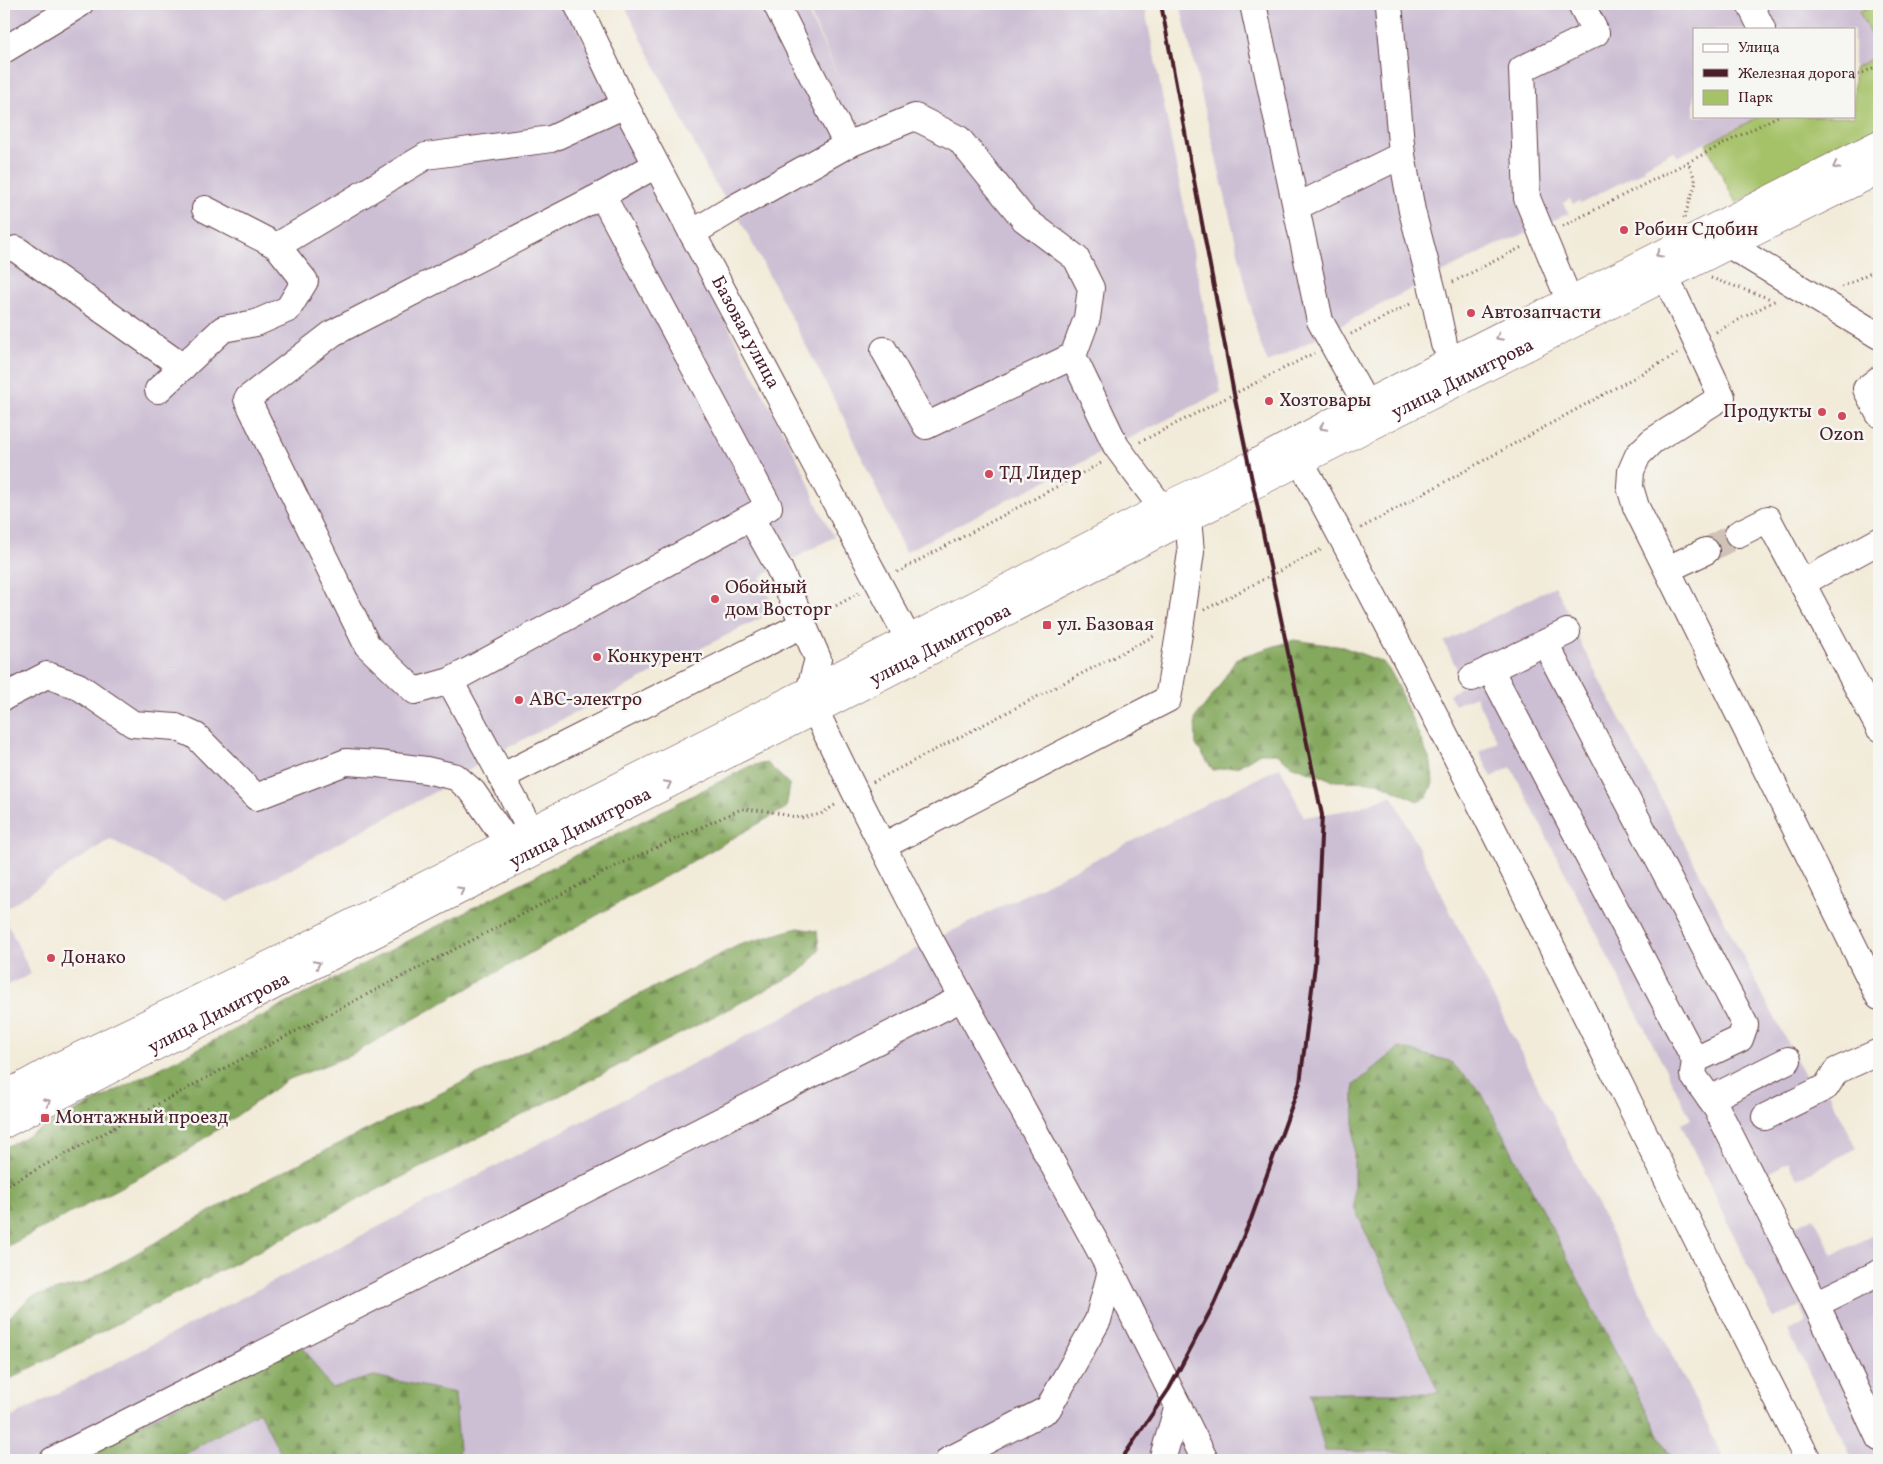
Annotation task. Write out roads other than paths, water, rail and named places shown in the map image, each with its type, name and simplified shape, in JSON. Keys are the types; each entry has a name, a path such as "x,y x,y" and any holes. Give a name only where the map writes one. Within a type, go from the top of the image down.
{"main road":[{"name":"улица Димитрова","path":"913,648 1188,518 1666,277 1722,235 1879,144"},
{"name":"улица Димитрова","path":"4,1124 543,847 913,648 1162,508 1250,466 1366,404 1570,302 1722,235 1879,170"},
{"name":"улица Димитрова","path":"4,1096 57,1067 304,948 519,837 812,701"}],"street":[{"path":"4,50 80,4"},
{"name":"Базовая улица","path":"577,4 656,165 913,648"},
{"path":"776,4 847,144"},
{"path":"1253,4 1320,321 1366,404"},
{"path":"1389,4 1402,155 1412,211 1434,292 1444,344"},
{"path":"1570,302 1527,198 1522,69 1596,33 1580,4"},
{"path":"1750,4 1762,28"},
{"path":"277,246 426,156 552,139 625,105"},
{"path":"692,233 847,144 915,117 959,139 1024,219 1076,258 1091,288 1087,318 1073,356 926,426 884,350"},
{"path":"1296,207 1402,155"},
{"path":"602,195 768,507 450,681 415,691 367,645 247,400 333,333 602,195 656,165"},
{"path":"158,390 223,329 256,323 288,309 305,281 277,246 205,208"},
{"path":"1722,235 1879,336"},
{"path":"16,249 183,367"},
{"path":"1666,277 1722,397 1652,440 1638,455 1631,471 1630,487 1636,506 1879,997"},
{"path":"1073,356 1116,446 1162,508"},
{"path":"1879,379 1866,389 1879,414"},
{"path":"1301,462 1343,538 1427,701 1808,1460"},
{"path":"751,518 779,568 818,659 812,701 855,792 962,998 1111,1271 1205,1460"},
{"path":"883,846 1168,699 1182,622 1191,552 1188,518"},
{"path":"1738,534 1768,518 1879,728"},
{"path":"1802,583 1879,541"},
{"path":"1668,569 1706,550"},
{"path":"501,777 802,625"},
{"path":"1695,1060 1740,1039 1745,1025 1556,638 1481,674 1695,1060 1693,1075 1717,1109 1816,1304 1879,1438"},
{"path":"4,697 47,675 78,686 133,724 176,727 196,736 256,797 346,762 426,770 456,777 519,837"},
{"path":"450,681 501,777 519,837"},
{"path":"53,1460 962,998"},
{"path":"1765,1117 1826,1087 1836,1071 1879,1052"},
{"path":"1710,1099 1788,1060"},
{"path":"949,1460 1048,1409 1098,1320 1111,1271"},
{"path":"1816,1304 1879,1274"},
{"path":"1162,1460 1178,1406"}],"tunnel":[{"path":"1706,551 1738,534"}],"railway":[{"path":"1121,1460 1169,1389 1214,1304 1251,1219 1300,1083 1315,965 1322,815 1234,394 1161,4"}],"place":[{"name":"Робин Сдобин","path":"1624,230"},
{"name":"Автозапчасти","path":"1471,313"},
{"name":"Хозтовары","path":"1269,401"},
{"name":"Продукты","path":"1822,412"},
{"name":"Ozon","path":"1842,416"},
{"name":"ТД Лидер","path":"989,474"},
{"name":"Обойный дом Восторг","path":"715,599"},
{"name":"ул. Базовая","path":"1047,625"},
{"name":"Конкурент","path":"597,657"},
{"name":"АВС-электро","path":"519,700"},
{"name":"Донако","path":"51,958"},
{"name":"Монтажный проезд","path":"45,1118"}]}
